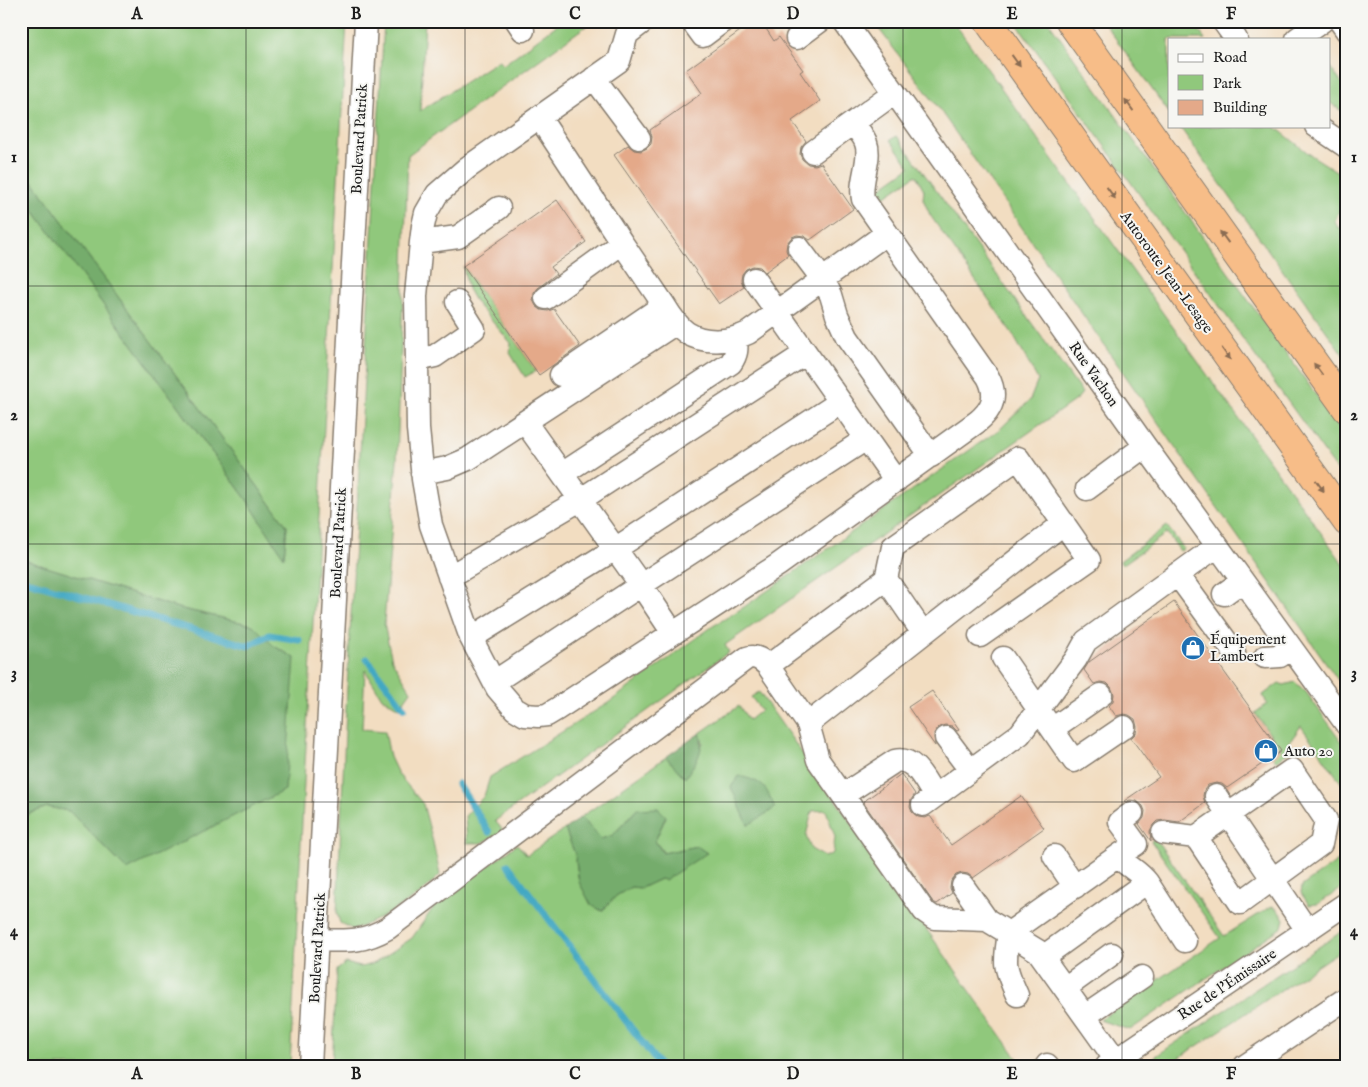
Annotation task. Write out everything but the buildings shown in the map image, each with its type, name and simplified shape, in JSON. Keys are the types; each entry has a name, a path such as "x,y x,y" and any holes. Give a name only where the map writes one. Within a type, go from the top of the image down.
{"highway":[{"name":"Autoroute Jean-Lesage","path":"988,21 1347,522"},
{"path":"1070,21 1347,409"}],"street":[{"name":"Boulevard Patrick","path":"310,1066 366,21"},
{"path":"644,21 627,34 618,61 467,168 437,194 430,204 422,226 416,296 418,429 422,473 431,524 471,638 494,682 515,709 525,714 547,715 778,564 931,456 985,416 991,407 993,387 988,377 863,199 862,192 868,152 866,143 853,123"},
{"path":"692,21 703,36 723,21"},
{"path":"797,38 820,21"},
{"name":"Rue Vachon","path":"844,21 1144,446 1347,725"},
{"path":"1224,21 1235,38"},
{"path":"1299,38 1322,21"},
{"path":"1340,21 1347,30"},
{"path":"594,78 639,138"},
{"path":"813,152 894,93"},
{"path":"539,117 670,314 686,332 698,338 716,341 736,339 748,333 887,233"},
{"path":"1319,128 1347,147"},
{"path":"421,242 458,237 499,208"},
{"path":"546,298 622,243"},
{"path":"799,248 823,280 831,295 837,316 847,337 931,456"},
{"path":"754,279 896,481"},
{"path":"417,360 435,356 474,329 457,302"},
{"path":"562,375 670,314"},
{"path":"422,473 458,465 525,422 670,314"},
{"path":"562,474 730,363 735,357 737,350 736,339"},
{"path":"449,577 580,500 806,353"},
{"path":"471,638 615,549 840,402"},
{"path":"525,422 641,585 672,633"},
{"path":"494,682 866,439"},
{"path":"1087,489 1144,446"},
{"path":"768,666 886,579 893,547 1018,458 1089,560 980,636"},
{"path":"808,724 1064,523"},
{"path":"843,795 895,761 902,760 914,766 929,801 1020,734 1076,659 1086,640 1216,546"},
{"path":"1177,574 1234,652"},
{"path":"886,579 923,633"},
{"path":"1224,594 1242,581"},
{"path":"1265,657 1280,656 1291,648"},
{"path":"317,940 362,940 388,928 747,658 756,657 768,666 808,724 818,760 924,911 934,918 988,920"},
{"path":"1003,658 1074,761 1124,727"},
{"path":"1052,729 1101,695"},
{"path":"946,738 970,770"},
{"path":"1163,833 1196,837 1240,903 1321,844 1326,820 1292,770 1222,805 1196,837"},
{"path":"1222,805 1307,930"},
{"path":"1018,995 1006,970 1005,962 1009,933 1136,844 1120,822 1132,813"},
{"path":"1054,856 1075,887"},
{"path":"1118,856 1122,862 1142,876 1147,882 1184,941"},
{"path":"1043,957 1147,882"},
{"path":"962,886 988,920 1038,951 1085,1016 1111,1063"},
{"name":"Rue de l'Émissaire","path":"1111,1063 1347,903"},
{"path":"1065,988 1112,954"},
{"path":"1085,1016 1142,977"},
{"path":"1244,1066 1347,998"}],"green space":[{"path":"21,21 347,21 290,1066 21,1066 21,817 47,807 69,811 127,870 295,658 274,646 253,625 178,608 21,559 21,193 247,500 284,556 287,526 21,165"},
{"path":"384,21 425,21 420,111 499,60 503,65 562,21 593,21 408,155 397,460 384,624 392,660 411,691 399,708 382,698 365,670 362,729 385,731 390,757 398,774 423,804 440,875 420,894 382,917 354,930 340,923 337,913 347,687"},
{"path":"873,21 953,21 1347,569 1347,693 937,106"},
{"path":"1015,21 1048,21 1347,438 1347,484"},
{"path":"1103,21 1192,21 1204,38 1168,38 1168,112"},
{"path":"1330,67 1347,90 1347,115 1330,103"},
{"path":"1180,128 1277,128 1308,153 1347,178 1347,207 1339,211 1335,221 1338,228 1347,227 1347,360"},
{"path":"897,136 1082,393 1077,399 725,645 729,652 495,821 504,831 482,843 467,843 465,816 484,796 490,777 608,703 713,626 744,607 1000,429 1030,400 1038,380 1012,333 930,215 923,199 924,190 916,175 884,197 879,189 910,167 890,140"},
{"path":"21,165 287,526 284,557 247,500 21,193"},
{"path":"463,266 536,371 525,377 510,353 511,343 476,303 468,289"},
{"path":"1167,526 1184,549 1180,551 1167,533 1122,565 1120,561"},
{"path":"21,559 178,608 253,625 274,646 295,658 285,790 127,870 69,811 47,807 21,817"},
{"path":"1295,682 1306,692 1347,749 1347,791 1301,726 1286,747 1288,752 1276,761 1273,756 1281,750 1255,713 1267,704 1263,695 1279,683 1284,685"},
{"path":"759,692 1023,1066 332,1066 337,970 346,963 361,967 375,963 412,938 433,908 517,844 527,855 565,829 575,854 579,882 602,911 616,896 631,887 641,888 660,879 697,846 664,853 655,841 666,817 637,809 613,835 601,839 581,817 666,757 685,778 703,743 700,733 739,706 749,720 761,710 751,697","holes":["732,787 774,808 740,803","826,810 835,837 833,853 825,857 811,849 806,836 812,811"]},
{"path":"700,733 700,752 685,778 666,757"},
{"path":"739,776 753,780 766,789 775,808 748,825 731,787"},
{"path":"658,808 666,816 655,841 663,853 697,846 707,853 665,880 660,879 641,888 631,887 616,896 602,911 591,905 579,882 575,854 565,829 581,817 601,839 613,835 637,809"},
{"path":"1155,838 1224,936 1272,906 1277,909 1284,919 1282,927 1130,1030 1099,1020 1220,938 1151,841"},
{"path":"1347,855 1347,885 1318,904 1309,905 1301,893 1302,886"},
{"path":"1347,928 1347,946 1167,1066 1141,1066"}],"waterway":[{"path":"21,579 248,646 269,635 299,640"},
{"path":"367,659 404,708"},
{"path":"458,784 489,832"},
{"path":"508,865 660,1066"}],"place":[{"name":"Équipement Lambert","path":"1193,648"},
{"name":"Auto 20","path":"1266,751"}]}
